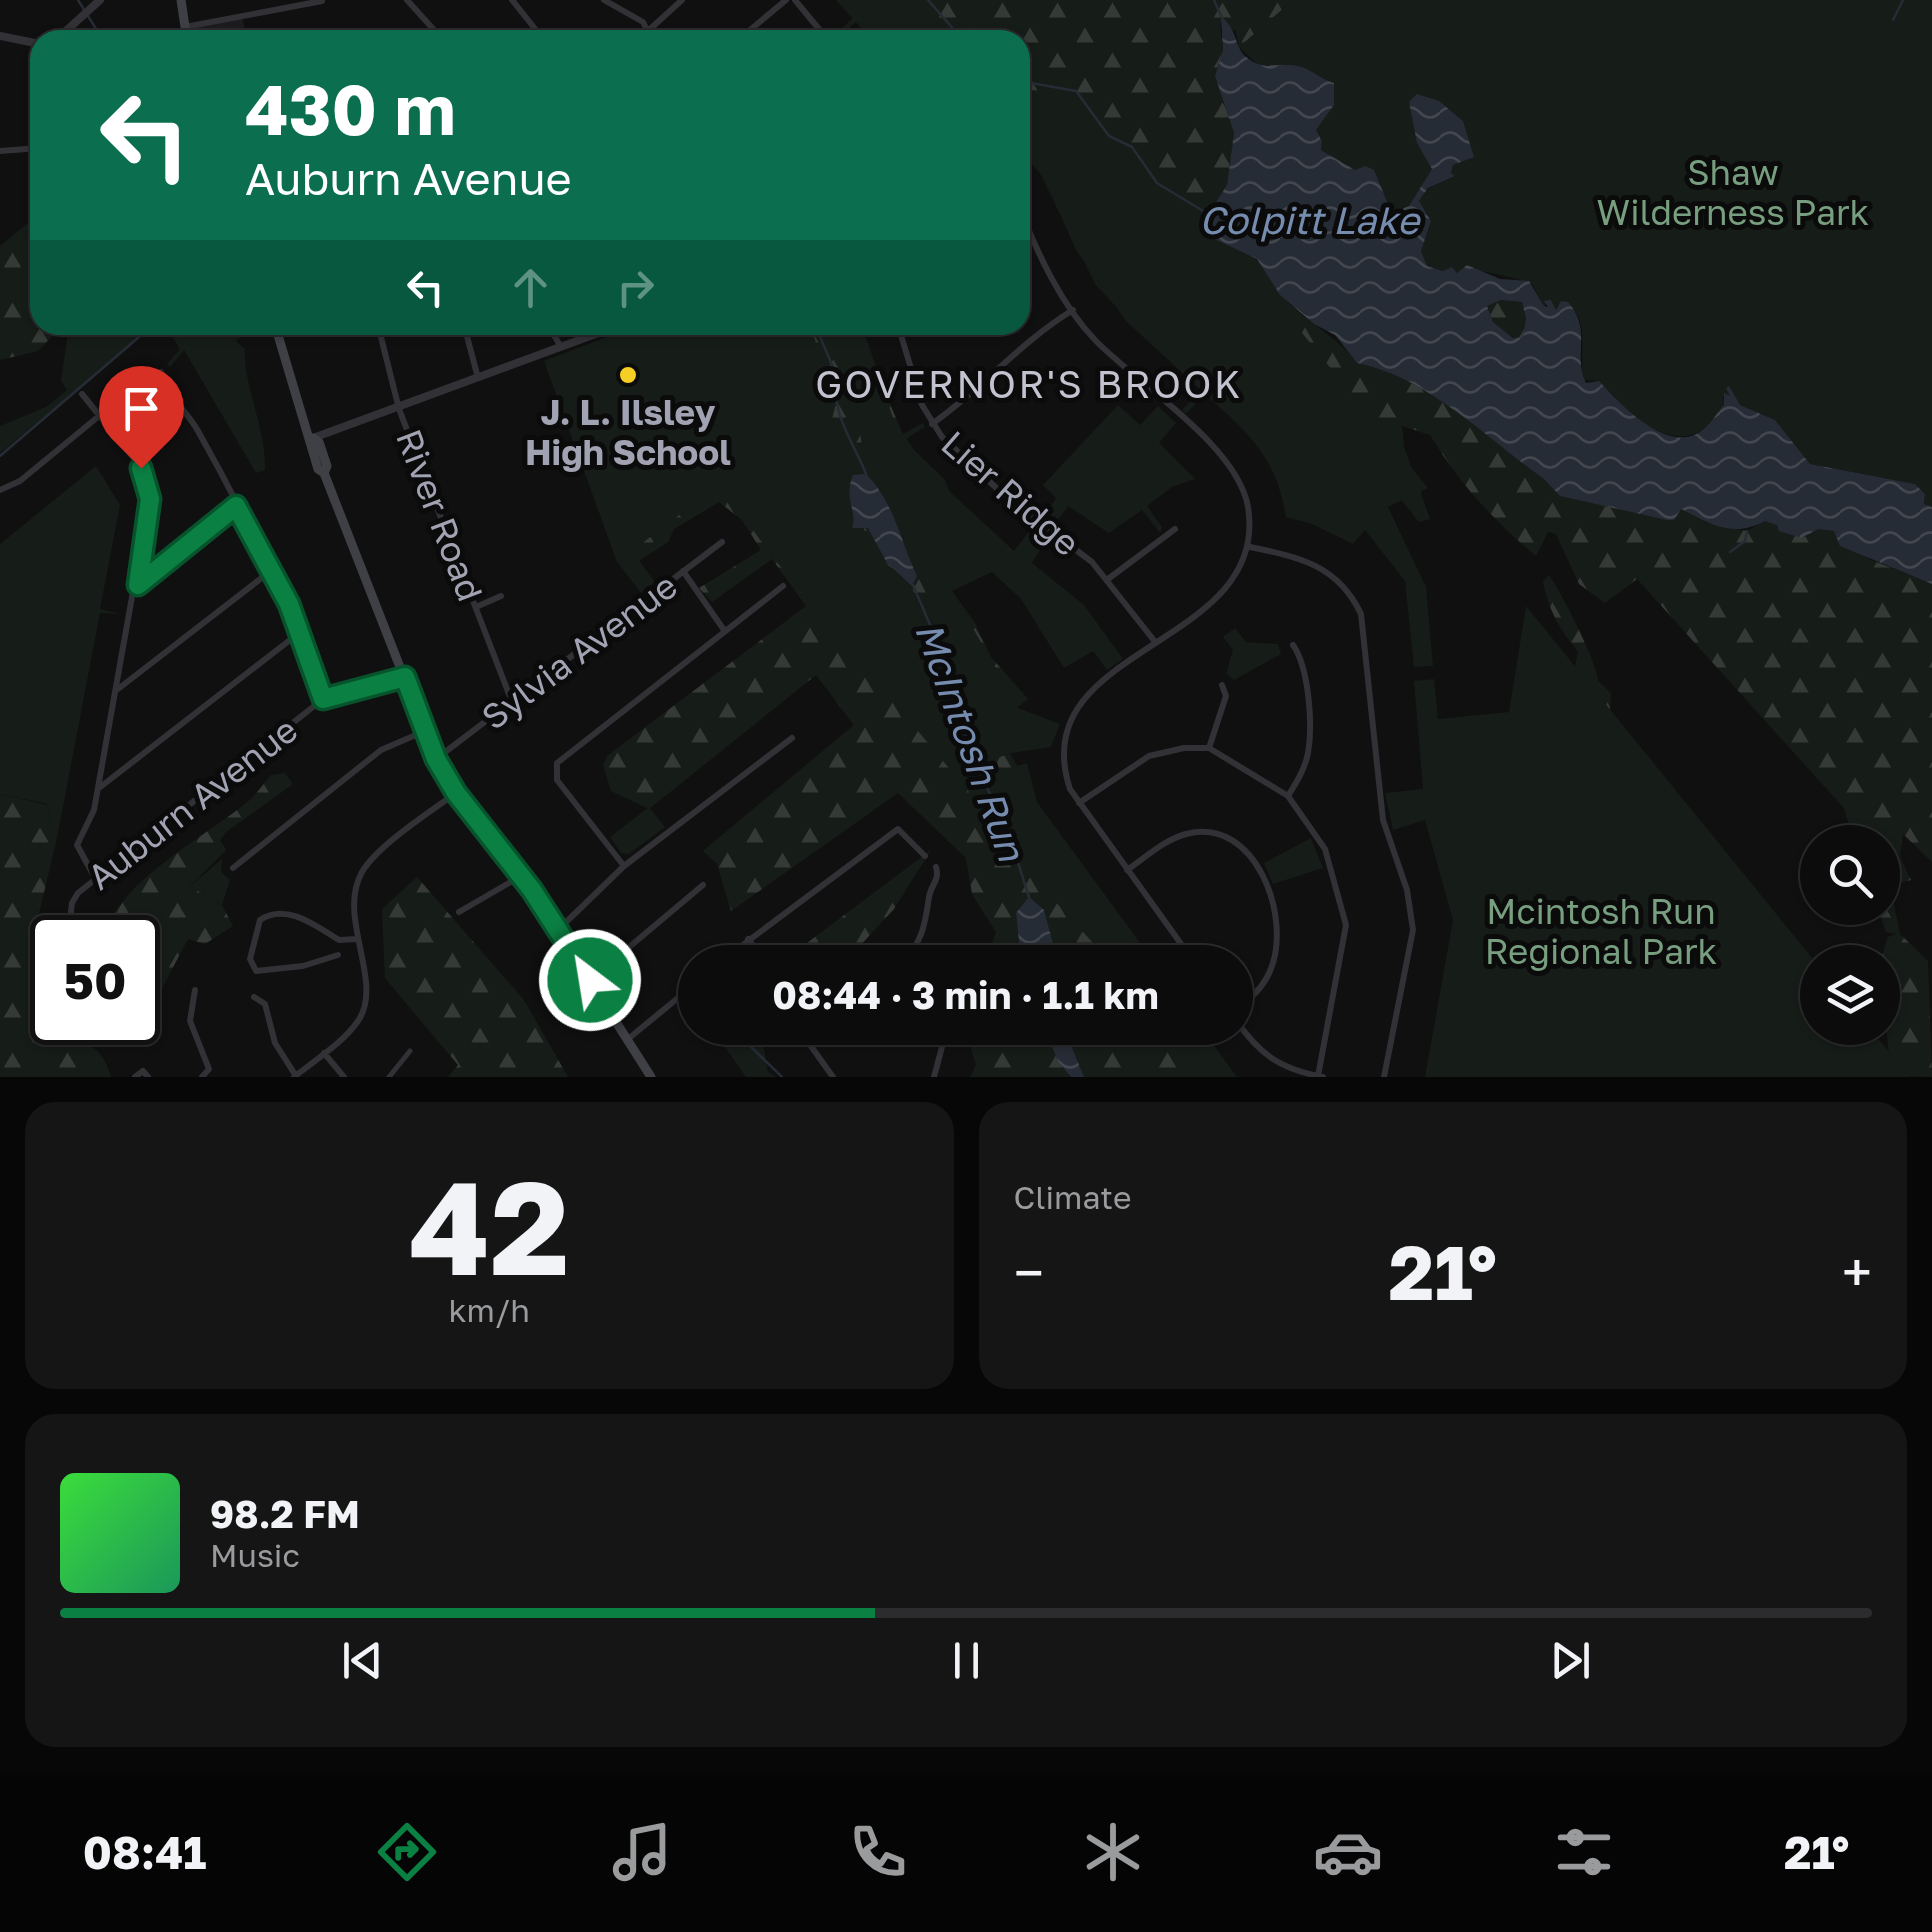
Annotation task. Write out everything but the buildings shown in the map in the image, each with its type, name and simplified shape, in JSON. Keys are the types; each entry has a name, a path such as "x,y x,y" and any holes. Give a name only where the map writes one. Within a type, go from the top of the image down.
{"main road":[{"path":"181,0 186,30"},
{"path":"278,335 313,438 319,442 327,466 324,473 425,731 423,739 456,793 559,929 651,1077"}],"street":[{"path":"69,30 100,0"},
{"path":"407,0 434,30"},
{"path":"512,0 536,30"},
{"path":"604,0 650,30 682,0"},
{"path":"750,30 786,0"},
{"path":"795,0 820,30"},
{"path":"185,26 322,1"},
{"path":"0,36 30,42"},
{"path":"0,151 30,149"},
{"path":"1030,232 1041,258 1095,340 1231,466 1248,503 1250,547 1231,585 1089,692 1068,722 1063,768 1079,804 1182,945"},
{"path":"932,424 968,397 1022,346 1073,310"},
{"name":"River Road","path":"380,335 399,409 512,702"},
{"path":"467,335 478,380"},
{"path":"554,335 562,347"},
{"path":"313,438 594,335"},
{"name":"Lier Ridge","path":"901,335 932,424 1006,498 1108,579 1156,643"},
{"path":"161,372 163,382 199,432 272,570 323,699"},
{"path":"82,394 138,463 149,486 138,585 98,788 90,822 76,847 95,878"},
{"path":"0,490 20,481 99,416"},
{"path":"138,585 236,506"},
{"path":"1108,579 1175,530"},
{"name":"Sylvia Avenue","path":"436,759 722,542"},
{"path":"1250,547 1323,566 1350,592 1362,614 1383,820 1407,890 1412,930 1384,1077"},
{"path":"117,690 272,570"},
{"path":"683,571 724,630"},
{"path":"624,866 558,780 556,765 783,586"},
{"path":"476,608 501,596"},
{"path":"98,788 300,633"},
{"path":"1288,796 1304,766 1309,734 1301,656 1293,645"},
{"name":"Auburn Avenue","path":"72,915 74,899 95,878 323,699 405,677"},
{"path":"1208,748 1226,696 1222,685"},
{"path":"233,868 380,750 425,731"},
{"path":"559,929 624,866 792,738"},
{"path":"1079,804 1164,749 1208,748 1288,796 1325,849 1346,925 1320,1076 1294,1072 1264,1056 1253,1042"},
{"path":"254,996 266,1004 275,1042 295,1076 356,1024 364,1010 354,895 364,870 456,793"},
{"path":"741,945 898,829 925,856"},
{"path":"1128,870 1165,842 1188,833 1225,836 1256,862 1275,916 1276,953 1261,988 1253,995"},
{"path":"915,945 924,931 929,894 938,878 936,867"},
{"path":"459,912 521,876"},
{"path":"590,980 703,886"},
{"path":"338,955 303,966 270,966 256,971 250,960 260,920 269,914 314,921 339,940 357,939"},
{"path":"748,939 753,945"},
{"path":"195,990 190,1018 209,1069 202,1077"},
{"path":"628,1040 678,998"},
{"path":"809,1045 833,1077"},
{"path":"934,1077 943,1045"},
{"path":"389,1077 410,1051"},
{"path":"324,1053 344,1077"},
{"path":"136,1077 143,1070 148,1077"}],"shaded area":[{"path":"242,18 245,30 195,30 194,24"}],"green space":[{"path":"836,0 1896,0 1471,107 1331,106 1239,47 1236,31 1220,25 1223,50 1215,76 1234,133 1222,200 1204,217 1217,236 1258,261 1289,304 1357,363 1383,370 1432,395 1544,479 1560,496 1667,520 1680,509 1707,523 1747,531 1765,521 1834,531 1869,559 1932,584 1932,862 1903,834 1900,857 1900,825 1849,825 1844,808 1637,579 1605,603 1579,584 1556,534 1548,532 1536,556 1478,500 1430,435 1402,426 1404,447 1430,519 1419,522 1395,492 1138,330 1096,285 1040,173 1030,162 1030,30 863,30"},
{"path":"836,0 902,0 903,9 923,30 863,30 856,22 847,30 840,30 853,18"},
{"name":"Shaw Wilderness Park","path":"1293,0 1932,0 1932,507 1924,505 1925,494 1915,484 1810,464 1775,420 1740,405 1731,396 1723,396 1724,405 1705,429 1690,435 1661,432 1633,415 1599,381 1584,380 1581,325 1571,307 1561,301 1555,311 1552,301 1544,306 1532,284 1516,279 1464,267 1457,273 1452,267 1444,271 1427,266 1421,251 1431,221 1419,201 1429,188 1455,176 1451,173 1453,165 1472,157 1463,121 1439,101 1417,94 1413,122 1432,169 1409,207 1392,212 1375,172 1365,166 1355,170 1321,150 1322,141 1316,130 1334,105 1334,83 1297,65 1258,65 1239,47"},
{"path":"1030,90 1072,100 1088,116 1103,142 1118,142 1153,178 1196,208 1208,232 1238,254 1428,488 1388,507 1426,587 1433,666 1414,667 1405,581 1365,530 1353,544 1312,524 1286,517 1268,462 1235,422 1205,394 1186,414 1182,410 1201,390 1126,321 1076,250 1046,182 1030,159"},
{"path":"30,221 30,335 53,335 38,351 0,360 0,246"},
{"path":"1501,300 1522,302 1526,318 1523,337 1514,338 1493,322 1487,306"},
{"path":"68,335 143,335 0,453 0,426 46,407 67,390 61,381"},
{"path":"171,335 242,335 236,341 245,349 265,470 256,473 184,350 170,367 167,364 180,349"},
{"path":"612,335 813,335 836,403 829,431 851,452 855,463 850,494 852,515 858,528 872,533 888,565 912,586 919,612 956,681 968,760 975,777 991,787 999,828 771,555 720,484 632,551 655,582 641,593 617,562 544,361"},
{"path":"716,335 860,335 902,432 914,450 945,480 965,536 952,591 975,623 991,657 1028,699 993,726 1023,775 1017,798 1111,945 1053,945 1044,910 1016,913 1019,945 992,945 996,932 972,894 966,858 898,793 731,911 717,864 703,851 854,725 816,675 649,809 611,791 603,765 607,756 806,606 772,559 712,602 699,588 761,550 742,520 719,502 674,529 668,542 639,561 630,551"},
{"path":"823,335 865,335 899,436 923,423 925,427 903,441 921,465 1014,551 1031,529 1046,540 1032,563 1084,605 1123,659 1107,670 1093,651 1064,668 1021,599 992,572 952,591 1018,708 1060,724 1051,747 1011,753 975,766 957,674 926,609 927,595 906,553 902,530 887,509 886,497 866,474 860,432 852,424 846,381 823,342"},
{"path":"1118,405 1140,425 1158,406 1176,423 1159,443 1195,479 1172,487 1147,506 1162,527 1160,533 1142,510 1109,533 1068,506 1052,528 1042,520 1056,498 1043,485"},
{"path":"96,466 120,505 100,609 121,614 100,613 58,833 50,824 47,804 0,794 0,544"},
{"path":"1549,575 1586,645 1598,681 1611,693 1609,718 1573,677 1578,651 1551,609 1543,581"},
{"name":"Mcintosh Run Regional Park","path":"1526,606 1802,945 1800,1045 1883,1045 1910,1077 1425,1077 1453,920 1425,820 1393,830 1385,793 1423,789 1414,681 1434,679 1438,719 1509,712"},
{"path":"1235,628 1246,642 1278,644 1281,654 1234,680 1226,674 1233,650 1223,637"},
{"path":"1027,763 1037,802 1142,945 1095,945 1012,846 996,790 983,776"},
{"path":"285,773 293,784 226,832 220,840 226,850 190,886 222,905 233,926 205,944 188,939 160,992 160,915 114,915 146,877 251,799 271,775"},
{"path":"0,794 47,805 50,824 58,833 39,915 30,915 30,1045 88,1045 100,1054 111,1077 0,1077"},
{"path":"649,807 665,827 629,854 621,853 610,837"},
{"path":"1311,838 1323,868 1273,884 1264,863"},
{"path":"931,850 894,909 861,945 804,945"},
{"path":"1900,857 1911,880 1900,883"},
{"path":"222,859 221,872 230,880 222,905 190,886"},
{"path":"417,877 524,1000 568,1077 448,1077 458,1065 385,978 382,909"},
{"path":"1883,925 1898,925 1900,934 1928,961 1932,1077 1891,1076 1888,1045 1900,1045 1900,945 1885,945 1888,937 1896,934 1886,932"},
{"path":"724,1045 763,1045 768,1072 776,1077 746,1077"},
{"path":"972,1045 1052,1045 1058,1062 1071,1077 970,1077 976,1065"},
{"path":"1071,1045 1197,1045 1226,1077 1084,1077"},
{"path":"1179,1045 1213,1045 1237,1077 1206,1077"}],"water":[{"name":"Colpitt Lake","path":"1221,16 1242,52 1252,61 1265,66 1298,66 1334,83 1334,105 1316,130 1322,141 1321,150 1355,170 1365,166 1374,170 1392,213 1409,206 1432,169 1417,143 1409,102 1417,94 1439,101 1463,121 1474,157 1453,165 1451,173 1455,176 1428,188 1419,201 1431,221 1421,251 1427,266 1443,271 1452,267 1457,273 1467,265 1500,279 1529,281 1544,306 1548,307 1544,301 1551,300 1556,310 1561,301 1568,302 1581,332 1586,383 1599,381 1640,420 1666,434 1691,436 1702,431 1724,405 1724,393 1730,396 1726,388 1729,386 1740,405 1775,420 1810,464 1915,484 1925,494 1924,504 1932,507 1932,584 1840,546 1834,531 1818,529 1802,538 1779,531 1777,525 1765,521 1733,529 1681,509 1674,520 1667,520 1560,496 1544,479 1432,395 1383,370 1357,363 1335,335 1314,324 1280,295 1257,259 1217,240 1202,224 1227,185 1234,133 1215,76 1223,50","holes":["1501,300 1522,302 1526,318 1523,337 1513,338 1493,322 1487,306"]},
{"path":"866,474 896,522 917,576 912,586 887,563 868,528 852,528 850,484 853,475"},
{"path":"1029,897 1044,910 1053,945 1019,945 1016,913"},
{"path":"1052,1045 1071,1045 1084,1077 1071,1077 1058,1062"}],"waterway":[{"name":"McIntosh Run","path":"78,0 97,30"},
{"path":"928,0 954,30"},
{"path":"1214,0 1221,16"},
{"path":"1893,20 1903,0"},
{"path":"1030,83 1076,91 1109,136 1132,147 1157,183 1208,214"},
{"path":"0,456 141,335"},
{"name":"McIntosh Run","path":"819,335 838,379 837,403 844,428 866,474"},
{"path":"1730,552 1745,541 1747,531"},
{"name":"McIntosh Run","path":"913,585 946,662 976,767 1005,822 1029,897"},
{"path":"749,1045 782,1077"}],"place":[{"name":"J. L. Ilsley High School","path":"628,375"}],"district":[{"name":"GOVERNOR'S BROOK","path":"1029,383"}],"route":[{"path":"141,468 148,481 150,499 138,585 236,506 289,604 323,699 405,677 436,759 456,793 532,890 590,980"}]}
